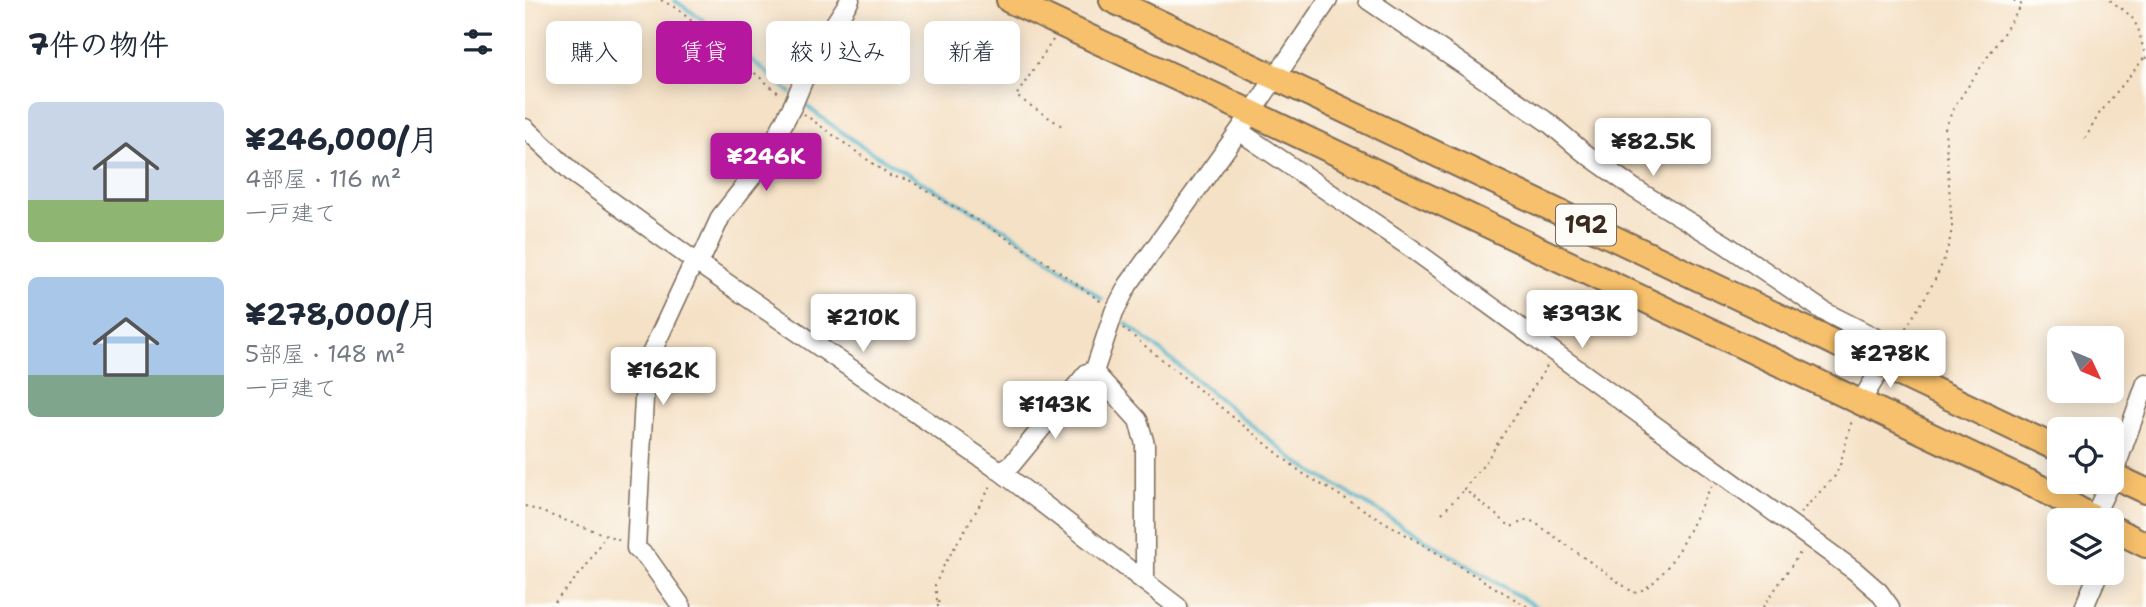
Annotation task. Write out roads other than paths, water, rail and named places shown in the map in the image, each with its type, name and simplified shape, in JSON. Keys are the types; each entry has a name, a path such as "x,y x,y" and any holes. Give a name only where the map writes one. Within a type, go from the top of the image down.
{"highway":[{"name":"192","path":"1009,0 1246,122 1860,403 2039,487 2072,508"},
{"name":"192","path":"1112,0 1276,78 1888,356 2047,443"},
{"path":"2124,483 2146,491"},
{"name":"192","path":"2124,537 2146,545"}],"street":[{"path":"682,607 648,559 636,548 645,380 650,356 690,270 704,253 721,216 762,164 796,99 813,57 850,0"},
{"path":"1094,372 1112,315 1128,285 1246,122 1328,0"},
{"path":"1368,0 1549,123 1635,190 1725,244 1888,356 1860,403"},
{"path":"1246,122 1555,354 1855,571 1890,607"},
{"path":"525,128 574,174 696,262 1000,471 1178,607"},
{"path":"1000,471 1012,464 1087,373 1094,372"},
{"path":"1094,372 1137,420 1145,444 1145,582"},
{"path":"2124,444 2146,383"},
{"path":"2084,607 2093,585"}],"waterway":[{"path":"674,0 706,22 791,93"},
{"path":"800,100 870,151 1023,241 1102,299"},
{"path":"1126,323 1297,462 1537,607"}]}
